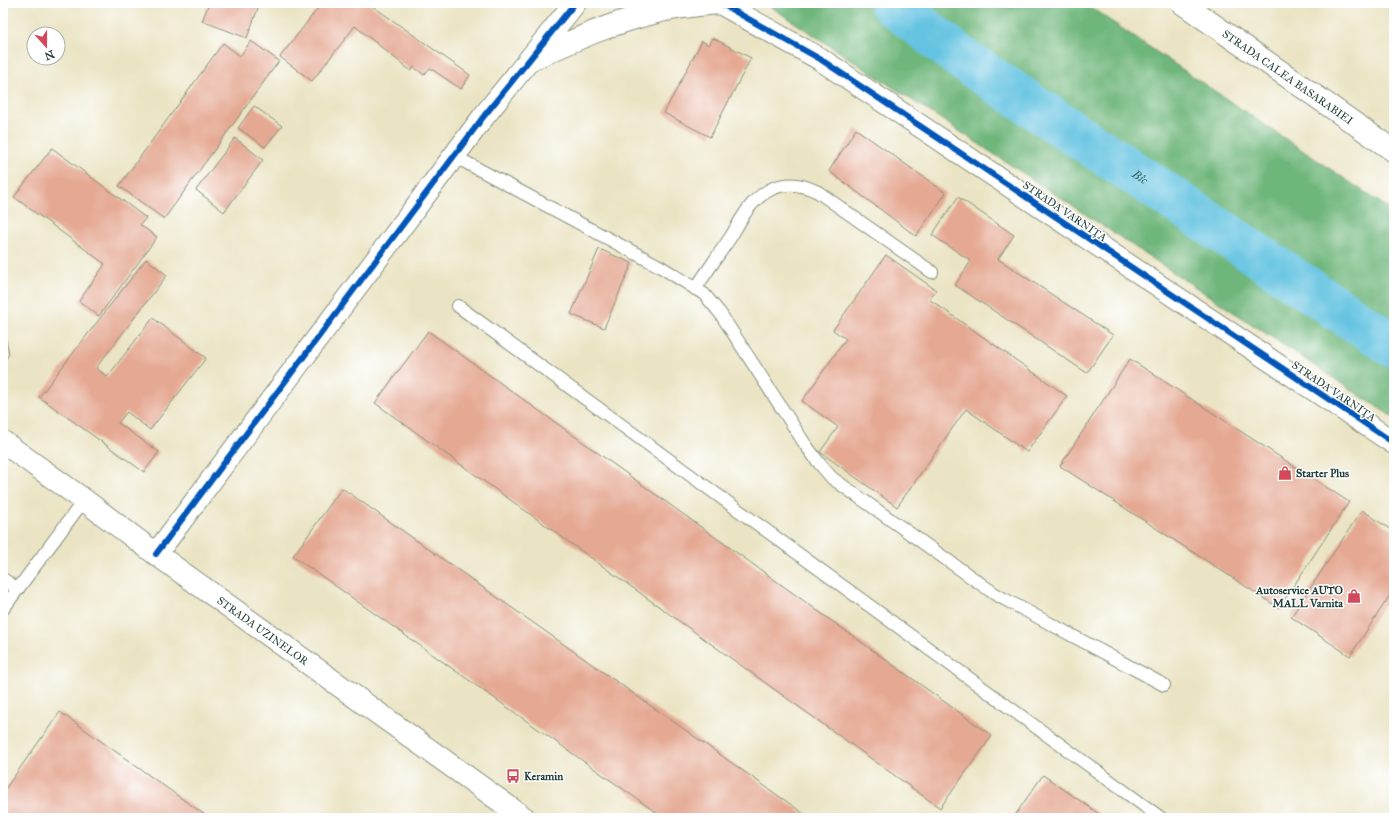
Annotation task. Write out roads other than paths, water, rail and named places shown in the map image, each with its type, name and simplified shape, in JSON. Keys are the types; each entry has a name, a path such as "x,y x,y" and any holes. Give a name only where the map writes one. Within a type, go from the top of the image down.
{"street":[{"path":"528,61 576,39 625,21 653,13 683,7 720,3"},
{"name":"STRADA VARNIȚA","path":"720,3 820,59 1394,443"},
{"name":"STRADA CALEA BASARABIEI","path":"1182,3 1394,151"},
{"path":"156,554 454,156 571,6"},
{"name":"STRADA UZINELOR","path":"3,442 156,554 524,818"}],"lane":[{"path":"454,156 661,267 704,294 720,313 805,444 832,478 995,594 1164,685"},
{"path":"695,289 752,204 770,190 793,184 806,186 818,192 932,272"},
{"path":"458,306 1160,818"},
{"path":"3,609 84,500"},
{"path":"3,579 18,589"}],"waterway":[{"name":"Bîc","path":"891,3 964,60 1394,346"}],"place":[{"name":"Starter Plus","path":"1285,473"},
{"name":"Autoservice AUTO MALL Varnita","path":"1354,596"},
{"name":"Keramin","path":"513,776"}]}
